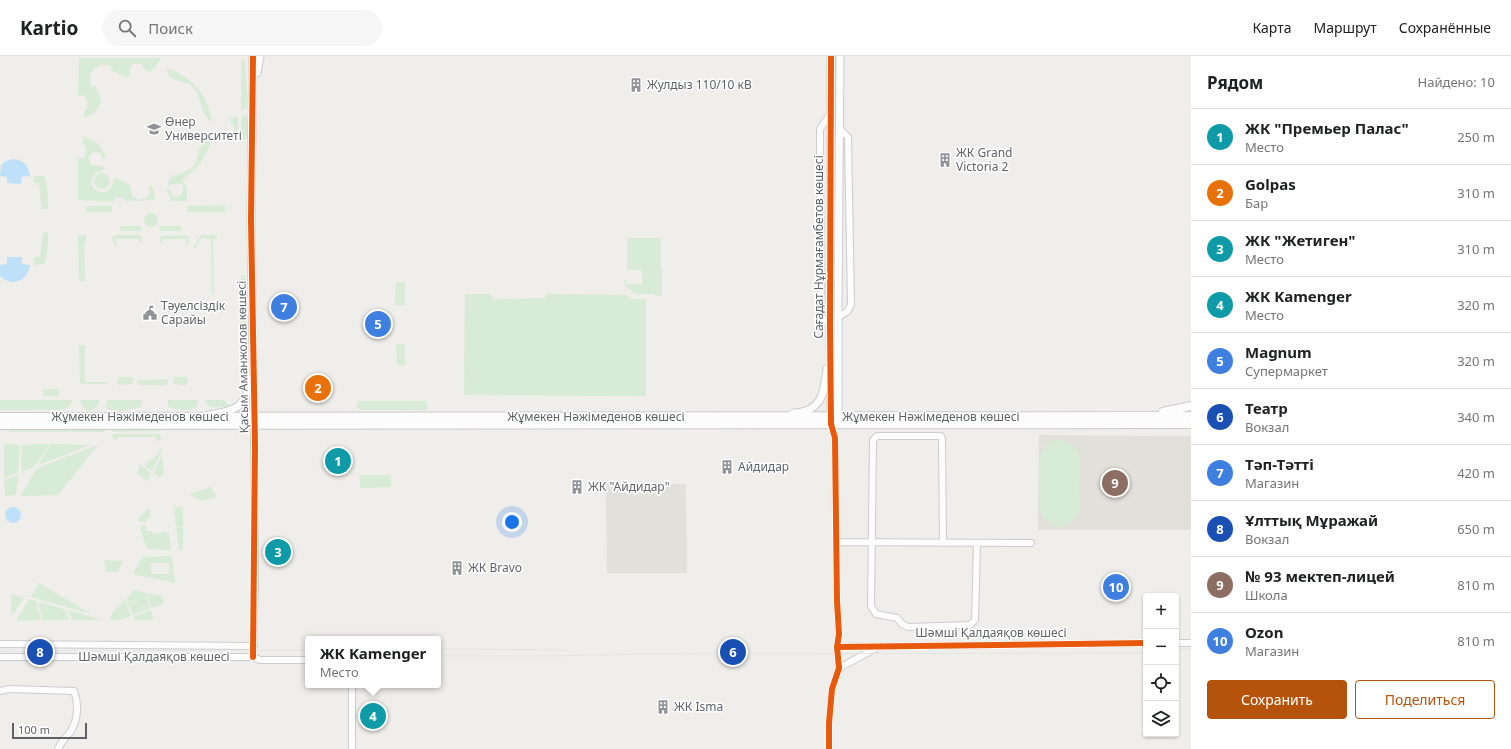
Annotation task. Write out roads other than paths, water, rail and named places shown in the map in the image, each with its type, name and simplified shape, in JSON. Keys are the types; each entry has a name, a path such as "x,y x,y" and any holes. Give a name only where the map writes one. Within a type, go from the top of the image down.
{"main road":[{"path":"1147,416 1191,406"},
{"name":"Жұмекен Нәжімеденов көшесі","path":"0,417 199,416 254,420 835,420 1191,424"},
{"name":"Жұмекен Нәжімеденов көшесі","path":"0,425 254,420 761,417 835,420 1191,416"}],"street":[{"path":"248,56 254,89"},
{"name":"Қасым Аманжолов көшесі","path":"253,56 254,89 251,219 254,365 254,657"},
{"path":"254,89 260,56"},
{"path":"828,56 831,77"},
{"name":"Сағадат Нұрмағамбетов көшесі","path":"831,56 830,339 835,420"},
{"name":"Сағадат Нұрмағамбетов көшесі","path":"839,668 837,647 839,623 837,601 834,438 838,317 840,56"},
{"path":"840,91 844,79 844,56"},
{"path":"830,326 820,314 820,129 831,113"},
{"path":"838,317 847,312 851,305 848,137 839,128"},
{"path":"761,417 778,413 800,413 810,410 821,400 824,392 830,339"},
{"path":"199,416 228,411 240,406 246,396 254,365"},
{"path":"943,542 941,436 877,436 873,440 871,606 876,614 897,618 902,624 908,627 970,625 975,620 977,543"},
{"path":"837,542 1031,543"},
{"name":"Шәмші Қалдаяқов көшесі","path":"837,647 882,645 1143,643"},
{"path":"1179,643 1191,643"},
{"name":"Шәмші Қалдаяқов көшесі","path":"0,644 254,646"},
{"path":"829,749 829,723 832,689 839,668 882,645"},
{"name":"Шәмші Қалдаяқов көшесі","path":"0,657 254,657 260,660 305,660"},
{"path":"352,688 352,749"},
{"path":"0,691 74,692 77,706 77,719 58,749"}],"water":[{"path":"13,159 23,162 28,169 30,176 22,177 21,184 7,183 7,177 0,176 1,165 6,161"},
{"path":"7,257 22,257 22,264 30,265 29,271 23,279 9,282 0,276 0,265 7,264"},
{"path":"10,507 16,507 21,512 19,521 16,523 10,523 5,518 5,512"}],"tram line":[{"path":"441,649 568,650"},
{"path":"1179,649 1191,649"},
{"path":"0,651 305,650"},
{"path":"441,656 1143,653"}],"place":[{"name":"Жулдыз 110/10 кВ","path":"636,85"},
{"name":"Өнер Университеті","path":"154,129"},
{"name":"ЖК Grand Victoria 2","path":"945,160"},
{"name":"Тәп-Тәтті","path":"284,307"},
{"name":"Тәуелсіздік Сарайы","path":"150,313"},
{"name":"Magnum","path":"378,324"},
{"name":"Golpas","path":"318,388"},
{"name":"ЖК \"Премьер Палас\"","path":"338,461"},
{"name":"Айдидар","path":"727,467"},
{"name":"№ 93 мектеп-лицей","path":"1115,483"},
{"name":"ЖК \"Айдидар\"","path":"577,487"},
{"name":"ЖК \"Жетиген\"","path":"278,552"},
{"name":"ЖК Bravo","path":"457,568"},
{"name":"Ozon","path":"1116,587"},
{"name":"Ұлттық Мұражай","path":"40,652"},
{"name":"Театр","path":"733,652"},
{"name":"ЖК Isma","path":"663,707"},
{"name":"ЖК Kamenger","path":"373,716"}]}
